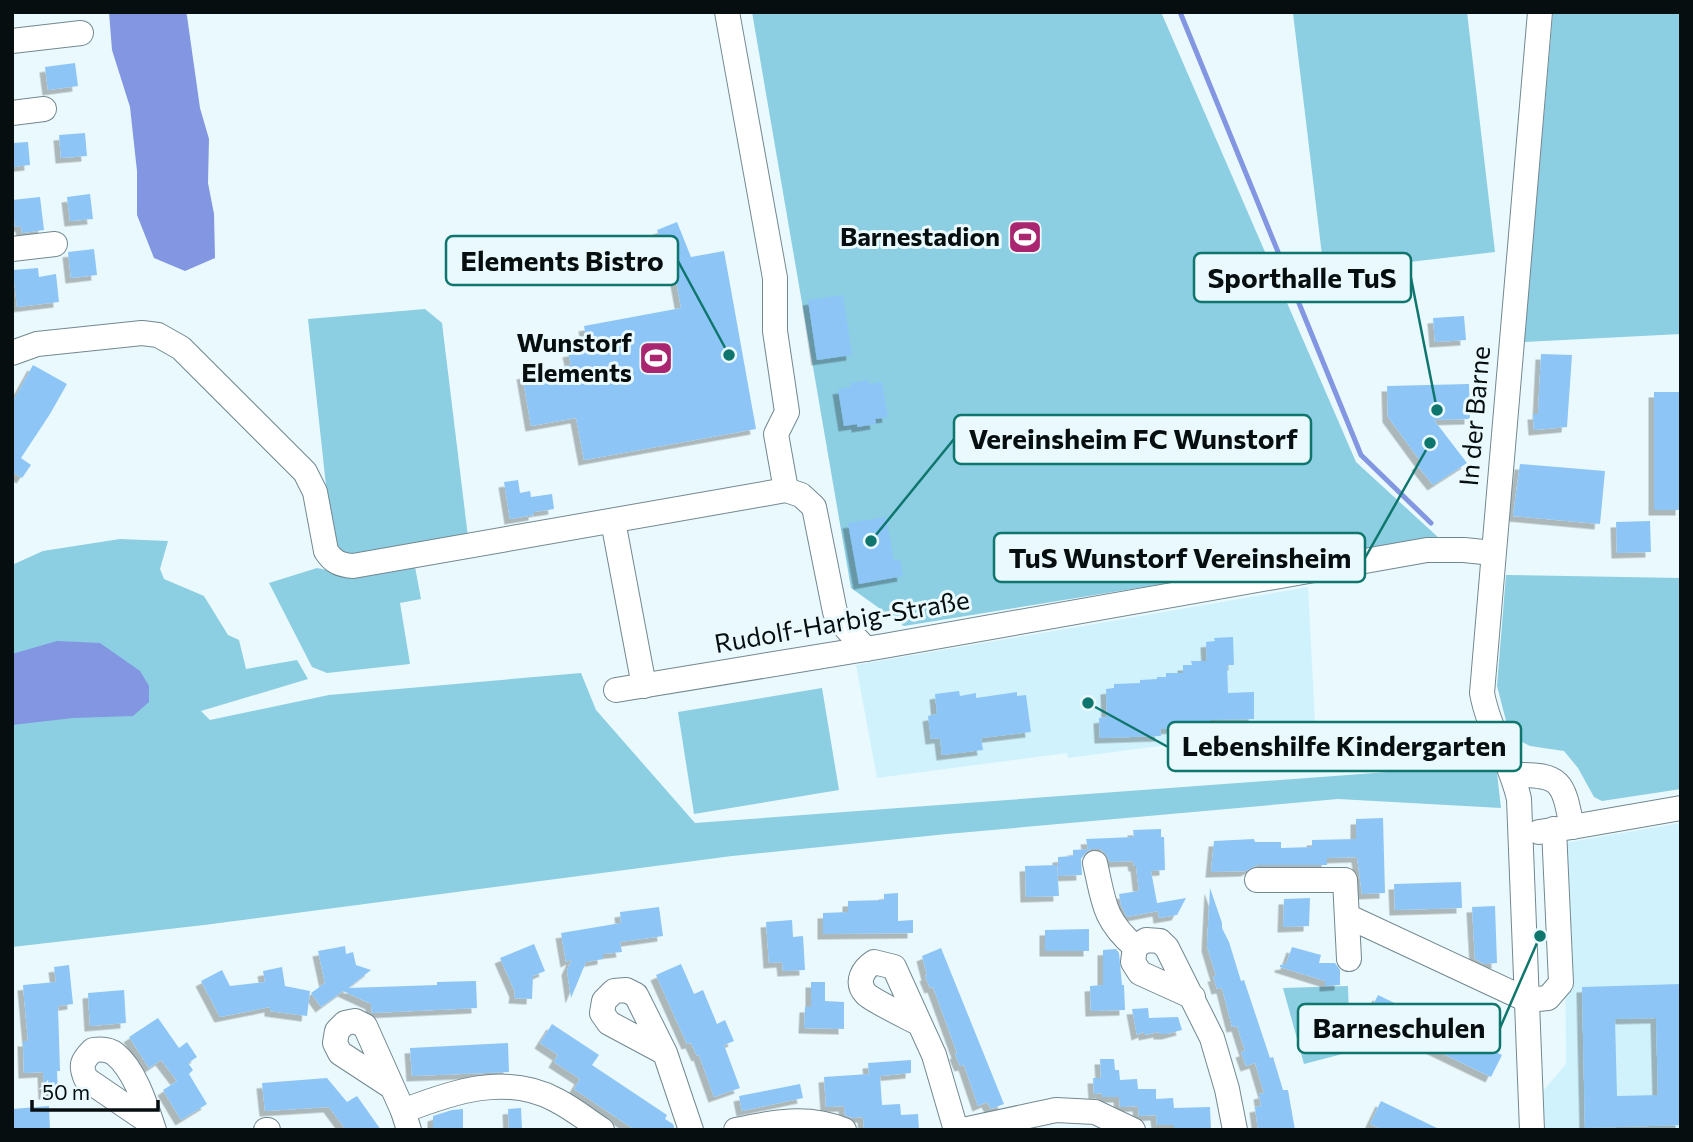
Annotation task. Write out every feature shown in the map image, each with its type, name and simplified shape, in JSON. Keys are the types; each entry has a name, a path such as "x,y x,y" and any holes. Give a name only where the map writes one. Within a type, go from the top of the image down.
{"street":[{"path":"727,12 775,278 775,331 787,412 776,434 786,490"},
{"name":"In der Barne","path":"1532,1130 1521,826 1514,775 1492,730 1482,694 1540,12"},
{"path":"12,41 81,33"},
{"path":"12,113 44,108"},
{"path":"12,249 55,244"},
{"path":"12,353 37,344 142,334 158,335 181,348 305,472 315,492 326,551 331,559 341,565 352,566 786,490 802,495 814,507 835,612 846,629 866,649"},
{"path":"613,521 644,686"},
{"name":"Rudolf-Harbig-Straße","path":"616,690 866,649 1427,550 1493,553"},
{"path":"1347,916 1527,1000 1548,998 1561,984 1563,828 1566,798 1561,786 1551,778 1514,775"},
{"path":"1521,826 1563,828 1681,808"},
{"path":"1095,863 1108,917 1120,934 1135,947 1146,940 1160,941 1167,948 1212,1038 1227,1089 1235,1130"},
{"path":"1257,880 1345,880 1349,959"},
{"path":"920,1024 934,1055 956,1130"},
{"path":"665,1053 691,1130"},
{"path":"392,1087 406,1120 473,1088 509,1086 555,1099 602,1130"},
{"path":"963,1130 1056,1110 1095,1112 1133,1130"},
{"path":"736,1130 781,1121 815,1122 844,1130"}],"shaded area":[{"name":"Barnestadion","path":"752,12 1161,12 1356,462 1440,539 904,626 851,588"},
{"path":"1467,12 1495,252 1324,272 1293,13"},
{"path":"1553,12 1681,12 1681,334 1524,342"},
{"path":"425,309 442,323 468,537 361,556 343,552 332,541 308,319"},
{"path":"120,539 168,541 160,569 164,579 204,596 228,635 239,640 246,669 297,660 308,679 201,711 210,720 329,695 581,673 596,710 695,823 1496,764 1501,808 1338,799 947,834 732,856 204,925 12,947 12,565 43,551"},
{"path":"415,567 421,599 400,603 410,664 327,673 312,667 269,583 317,568 358,576"},
{"path":"1506,575 1681,578 1681,789 1602,801 1594,797 1578,768 1564,751 1530,746 1510,736 1497,686"},
{"path":"1308,587 1316,741 1167,745 1068,758 1067,753 877,778 856,665"},
{"path":"822,688 839,790 694,814 678,712"},
{"path":"1681,823 1681,1130 1545,1130 1543,1091 1566,1064 1564,843"},
{"path":"1348,986 1350,1052 1304,1064 1283,988"}],"water":[{"path":"109,12 186,12 200,108 209,139 208,183 214,214 215,258 185,271 154,258 137,215 137,171 130,107 112,50"},
{"path":"57,641 100,643 140,671 149,686 149,702 133,716 73,718 12,725 12,654"}],"building":[{"path":"75,63 78,86 48,90 45,67"},
{"path":"85,133 87,156 61,158 59,135"},
{"path":"28,142 30,165 12,167 12,143"},
{"path":"90,194 93,219 70,221 67,197"},
{"path":"40,197 44,230 22,233 21,226 15,227 12,200"},
{"name":"Wunstorf Elements","path":"677,222 691,257 724,251 756,429 584,460 576,418 531,426 522,374 571,365 568,352 588,348 584,326 681,308 670,248 665,250 657,230"},
{"path":"94,249 97,275 71,278 68,252"},
{"path":"38,268 39,277 56,274 59,302 17,307 13,270"},
{"path":"843,295 852,355 817,360 808,300"},
{"path":"1464,316 1466,340 1435,342 1433,318"},
{"path":"1541,354 1572,355 1567,427 1534,430 1533,414 1538,414"},
{"path":"33,365 67,384 21,458 31,465 22,478 12,472 12,403"},
{"path":"868,380 869,384 882,382 888,417 875,419 876,424 844,426 838,389 851,387 850,383"},
{"path":"1469,384 1470,419 1434,420 1467,463 1433,485 1417,465 1421,462 1388,417 1387,386"},
{"path":"1654,392 1681,392 1681,510 1654,510"},
{"path":"1520,464 1605,471 1600,524 1513,516"},
{"path":"518,480 520,493 530,491 531,497 552,494 554,509 510,519 504,482"},
{"path":"886,517 894,561 900,559 903,576 859,584 848,523"},
{"path":"1650,521 1651,552 1617,553 1616,522"},
{"path":"1233,637 1234,665 1227,665 1228,693 1254,692 1254,719 1210,720 1210,727 1160,729 1161,736 1100,738 1099,718 1107,717 1106,689 1114,688 1114,684 1140,683 1140,680 1166,677 1166,673 1183,673 1183,665 1192,665 1191,661 1207,661 1206,642 1215,641 1214,638"},
{"path":"959,691 960,696 976,693 976,698 1017,692 1017,696 1026,695 1031,732 981,738 983,750 942,755 940,738 931,739 928,716 937,714 935,694"},
{"path":"1383,818 1385,893 1362,894 1357,857 1327,858 1327,865 1257,865 1246,871 1211,872 1214,841 1254,839 1255,842 1281,842 1281,848 1312,847 1312,840 1356,839 1356,819"},
{"path":"1161,829 1161,837 1164,837 1165,870 1151,871 1157,903 1186,898 1177,915 1159,918 1158,911 1127,917 1119,894 1139,891 1136,866 1133,861 1110,862 1100,849 1091,849 1085,853 1081,859 1082,875 1058,876 1058,857 1073,856 1073,850 1088,849 1086,839 1134,837 1133,830"},
{"path":"1057,865 1059,896 1026,897 1025,866"},
{"path":"1461,882 1462,908 1395,910 1394,884"},
{"path":"1210,888 1270,1058 1273,1057 1283,1090 1288,1090 1295,1130 1258,1130 1255,1107 1261,1106 1259,1094 1264,1093 1255,1063 1246,1066 1241,1052 1245,1051 1237,1026 1232,1027 1222,988 1217,989 1207,946"},
{"path":"898,893 898,921 913,920 913,933 823,934 823,913 848,912 848,901 884,900 884,894"},
{"path":"1310,898 1309,926 1283,927 1284,899"},
{"path":"1495,906 1497,963 1484,964 1475,959 1472,907"},
{"path":"659,907 663,936 620,942 622,952 603,954 603,959 586,962 571,998 567,970 572,959 566,962 561,933 621,923 620,912"},
{"path":"792,920 793,937 803,936 805,970 783,971 782,962 769,963 766,922"},
{"path":"1089,929 1089,951 1045,951 1045,930"},
{"path":"534,944 545,971 533,976 532,999 514,998 515,992 500,958"},
{"path":"345,946 346,954 353,952 356,965 371,970 348,988 476,981 477,1008 372,1013 371,1004 343,991 321,1007 311,993 325,983 318,951"},
{"path":"1292,947 1321,955 1319,963 1335,963 1340,970 1340,985 1325,986 1325,981 1280,967 1286,964"},
{"path":"941,948 1004,1104 991,1109 987,1102 978,1106 964,1065 960,1066 955,1054 957,1053 933,987 930,988 925,976 927,975 922,956"},
{"path":"1116,949 1124,985 1125,1010 1091,1011 1090,986 1103,985 1103,950"},
{"path":"681,964 694,994 703,990 717,1024 725,1020 734,1041 724,1045 740,1088 714,1097 699,1055 697,1056 691,1043 687,1044 656,975"},
{"path":"69,965 73,1004 58,1006 58,1093 44,1094 43,1072 24,1073 23,1041 28,1041 23,985 56,982 54,967"},
{"path":"282,967 285,986 310,991 307,1016 270,1011 270,1007 220,1017 201,981 222,970 230,986 265,982 263,971"},
{"path":"811,982 825,982 825,1001 844,1002 844,1029 804,1028 805,1007 811,1007"},
{"path":"1681,984 1681,1125 1585,1128 1582,987","holes":["1656,1018 1658,1095 1617,1096 1615,1019"]},
{"path":"124,990 126,1023 90,1026 88,993"},
{"path":"1378,995 1502,1055 1491,1077 1367,1017"},
{"path":"1148,1008 1149,1018 1178,1017 1182,1030 1167,1034 1159,1032 1144,1035 1144,1032 1137,1035 1132,1009"},
{"path":"158,1018 179,1048 187,1042 197,1057 188,1063 193,1070 189,1074 207,1104 181,1120 163,1090 177,1081 161,1060 149,1068 129,1037"},
{"path":"552,1024 599,1055 592,1065 667,1115 665,1119 673,1124 675,1130 635,1130 574,1089 580,1079 554,1062 558,1055 540,1043"},
{"path":"508,1043 509,1072 412,1076 410,1048"},
{"path":"1100,1059 1114,1059 1120,1080 1137,1079 1138,1089 1156,1089 1156,1099 1173,1098 1174,1108 1210,1107 1211,1130 1174,1130 1174,1125 1157,1125 1156,1115 1139,1116 1138,1106 1120,1107 1119,1097 1094,1094 1093,1078 1101,1078"},
{"path":"911,1060 911,1073 880,1076 882,1105 900,1104 901,1115 918,1114 919,1130 864,1128 863,1117 852,1118 845,1115 844,1106 826,1107 824,1077 869,1074 868,1063"},
{"path":"327,1078 347,1102 357,1096 381,1130 346,1130 329,1107 265,1111 262,1083"},
{"path":"800,1084 803,1098 742,1111 739,1096"},
{"path":"1381,1101 1441,1130 1383,1130 1370,1124"},
{"path":"49,1106 50,1130 12,1130 12,1109"},
{"path":"521,1108 522,1130 509,1130 508,1109"},
{"path":"463,1109 463,1130 433,1130 433,1116"}],"waterway":[{"path":"1180,12 1361,455 1431,523"}],"place":[{"name":"Barnestadion","path":"1025,237"},
{"name":"Elements Bistro","path":"729,355"},
{"name":"Wunstorf Elements","path":"656,358"},
{"name":"Sporthalle TuS","path":"1437,410"},
{"name":"TuS Wunstorf Vereinsheim","path":"1430,443"},
{"name":"Vereinsheim FC Wunstorf","path":"871,541"},
{"name":"Lebenshilfe Kindergarten","path":"1088,703"},
{"name":"Barneschulen","path":"1540,936"}]}
